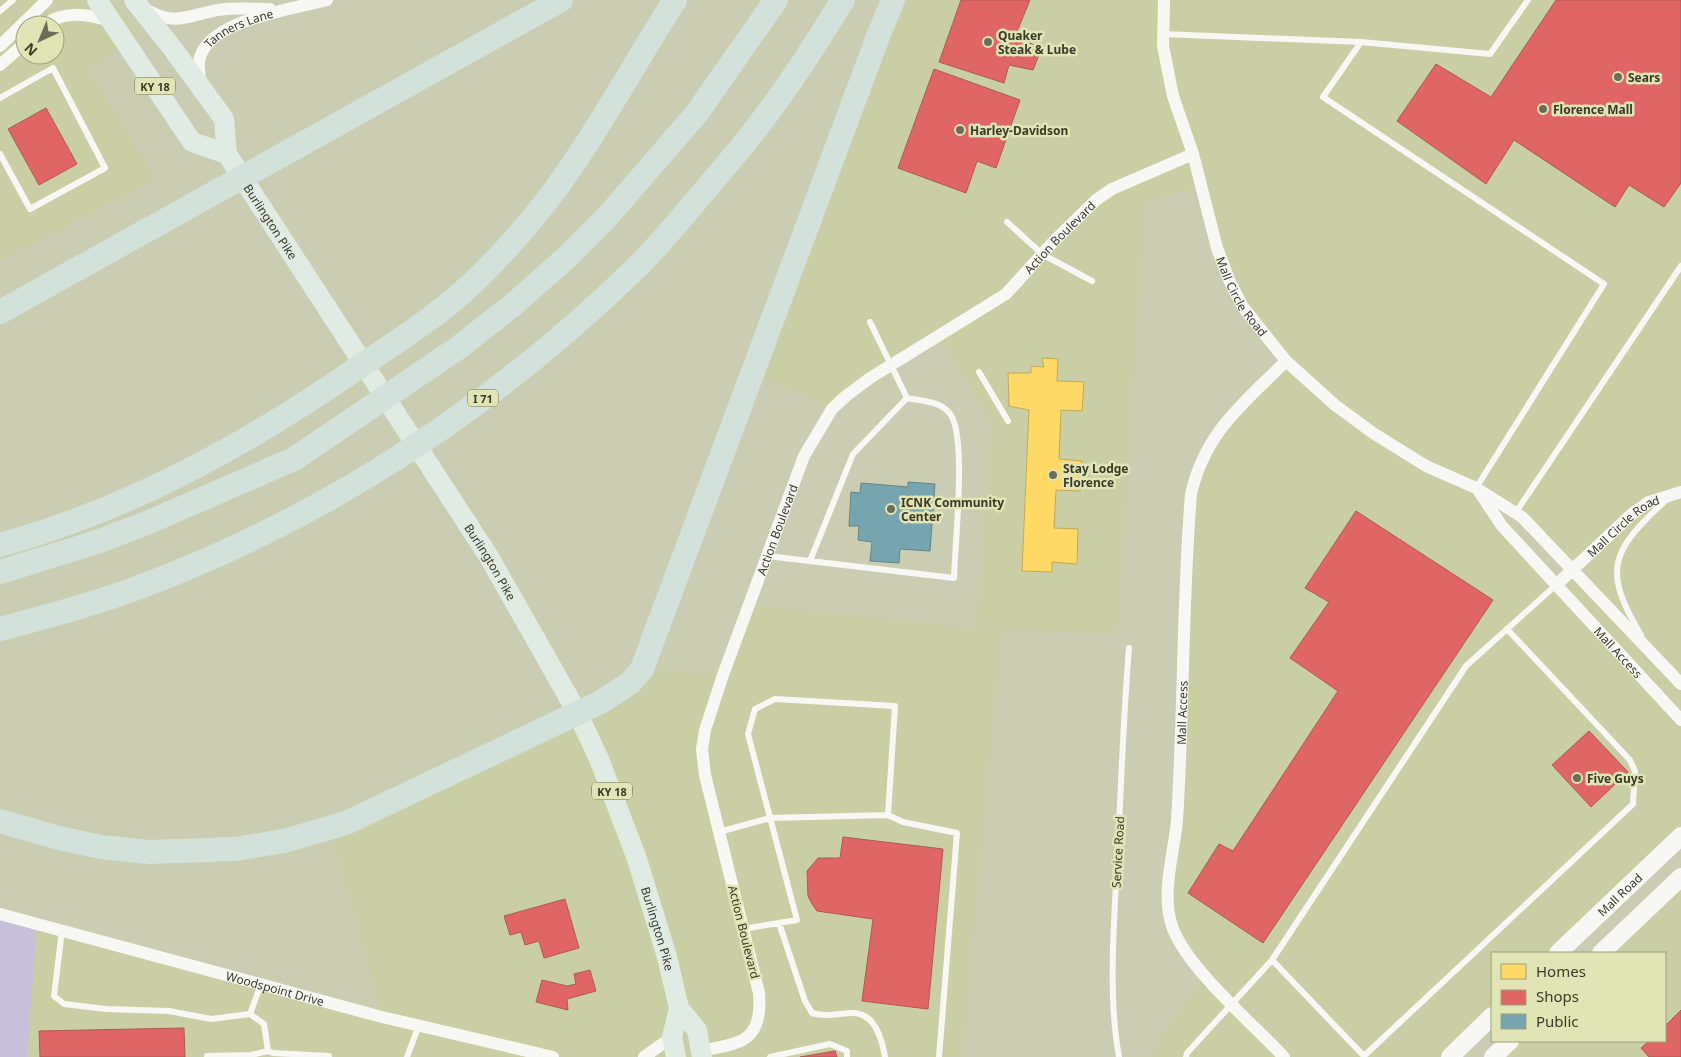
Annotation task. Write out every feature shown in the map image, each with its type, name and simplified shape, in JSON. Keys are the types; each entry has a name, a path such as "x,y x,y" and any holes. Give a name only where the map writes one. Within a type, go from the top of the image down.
{"highway":[{"path":"0,312 561,0"},
{"path":"0,572 97,542 149,522 294,459 458,348 514,304 566,258 608,216 697,113 776,0"},
{"name":"I 71","path":"0,629 85,605 144,585 212,558 322,503 453,421 538,356 584,316 636,268 679,222 759,125 843,0"},
{"path":"0,821 59,838 101,847 149,852 235,849 284,841 346,823 617,693 630,683 642,669 893,0"},
{"path":"0,545 67,524 130,499 187,473 226,452 317,396 414,330 465,291 502,254 565,178 672,3"}],"main road":[{"name":"KY 18","path":"97,0 113,21 192,142 227,154"},
{"name":"Burlington Pike","path":"136,2 224,119 227,154 450,496 525,618 577,712 613,795 637,859 667,957 679,1008 697,1030 702,1054"},
{"name":"Mall Road","path":"1559,952 1681,836"},
{"path":"1602,952 1681,877"},
{"name":"Burlington Pike","path":"676,1057 672,1036 679,1008"},
{"path":"1450,1057 1491,1017"},
{"path":"1493,1057 1509,1042"}],"street":[{"path":"0,46 47,0"},
{"name":"Tanners Lane","path":"136,2 156,15 172,20 225,9 327,0"},
{"name":"Mall Circle Road","path":"1164,0 1163,46 1173,96 1193,154 1217,248 1230,282 1243,307 1286,361 1335,405 1373,433 1426,466 1476,488 1516,512 1572,569"},
{"name":"Tanners Lane","path":"201,87 198,61 207,46 217,35 232,25 283,5"},
{"path":"65,15 78,14 113,21"},
{"path":"0,65 15,52"},
{"name":"Action Boulevard","path":"702,1054 736,1044 748,1038 758,1019 759,993 706,775 702,749 705,730 722,675 804,456 824,421 846,396 890,366 1006,294 1081,213 1112,189 1193,154"},
{"name":"Mall Access","path":"1284,1057 1205,976 1182,947 1170,916 1168,888 1177,821 1191,494 1196,471 1208,446 1222,425 1286,361"},
{"path":"1476,488 1502,526 1556,585"},
{"name":"Mall Circle Road","path":"1556,585 1632,514 1649,502 1677,493"},
{"name":"Mall Access","path":"1572,569 1681,684"},
{"name":"Mall Access","path":"1556,585 1681,720"},
{"name":"Woodspoint Drive","path":"0,914 419,1025 552,1057"},
{"path":"644,1057 672,1036"}],"lane":[{"path":"0,11 12,0"},
{"path":"1163,34 1362,42 1490,54 1528,0"},
{"path":"1362,42 1323,97 1604,284 1476,488"},
{"path":"0,98 53,68 105,168 30,209 0,154"},
{"path":"1007,222 1042,254 1092,281"},
{"path":"1516,512 1681,266"},
{"path":"870,322 907,398"},
{"path":"979,372 1008,421"},
{"path":"767,556 954,578 959,446 952,416 935,402 907,398"},
{"path":"810,561 853,454 907,398"},
{"path":"1650,651 1620,597 1616,581 1618,562 1625,545 1644,520 1677,493"},
{"path":"1186,1057 1187,1053 1272,960 1466,666 1556,585"},
{"path":"1272,960 1364,1056 1633,804 1635,772 1630,760 1507,629"},
{"name":"Service Road","path":"1119,1057 1114,1017 1115,905 1122,732 1129,648"},
{"path":"743,929 796,920 748,734 755,709 775,699 895,706 888,816"},
{"path":"719,832 770,818 888,816 903,822 958,833 939,1057"},
{"path":"779,923 805,1001 812,1013 825,1017 853,1013 865,1017 874,1024 882,1038 885,1057"},
{"path":"62,930 54,996 64,1004 106,1009 169,1012 211,1019 250,1014 264,1024 268,1051"},
{"path":"250,1014 261,984"},
{"path":"407,1057 419,1025"},
{"path":"770,1057 830,1044 846,1051 847,1057"},
{"path":"207,1056 251,1056 268,1051 273,1053 329,1056"}],"shaded area":[{"path":"0,0 113,0 139,33 89,70 156,179 0,261"},
{"path":"893,0 1681,0 1681,837 1560,952 1491,952 1491,1017 1450,1057 1153,1057 1157,1042 1205,976 1172,926 1188,525 1208,446 1286,361 1243,307 1201,184 1145,203 1117,634 1002,629 962,1057 27,1057 37,923 382,1016 331,829 642,669 722,675 749,605 976,628 992,423 941,335 832,409 752,372","holes":["1478,490 1522,517 1572,570 1562,579"]},
{"path":"1681,877 1681,1057 1493,1057 1509,1042 1666,1042 1666,952 1602,952"},
{"path":"0,914 37,923 27,1057 0,1057"}],"building: Homes":[{"name":"Stay Lodge Florence","path":"1042,358 1058,359 1057,381 1084,382 1082,411 1061,410 1059,459 1082,461 1080,491 1056,490 1054,528 1078,529 1077,564 1052,562 1052,572 1022,571 1029,410 1009,406 1008,373 1031,373 1031,366 1044,367"}],"building: Shops":[{"name":"Quaker Steak & Lube","path":"961,0 1030,0 1016,34 1041,50 1033,70 1009,65 1004,83 939,62"},
{"name":"Florence Mall","path":"1556,0 1681,0 1681,183 1664,207 1629,185 1615,207 1514,140 1486,184 1397,121 1436,64 1491,97"},
{"name":"Harley-Davidson","path":"934,69 1020,100 996,168 977,161 966,193 898,168"},
{"path":"46,108 77,164 39,185 8,129"},
{"path":"1356,511 1493,600 1263,943 1188,893 1219,844 1233,851 1338,691 1290,658 1329,602 1305,588"},
{"path":"1589,731 1628,772 1591,807 1552,765"},
{"path":"843,837 943,849 928,1009 862,1001 873,919 817,911 808,896 807,871 818,858 840,858"},
{"path":"565,899 579,948 544,958 539,941 525,945 521,932 510,935 504,916"},
{"path":"590,970 596,991 567,999 568,1010 536,1002 542,980 567,986 576,984 574,974"},
{"path":"1681,1010 1681,1057 1649,1057 1641,1048 1648,1042 1666,1042 1666,1025"},
{"path":"184,1028 185,1057 40,1057 39,1031"},
{"path":"835,1051 837,1057 800,1057"}],"building: Public":[{"name":"ICNK Community Center","path":"908,482 935,484 930,551 900,549 899,563 870,561 872,542 858,540 859,526 849,526 851,492 860,493 861,483 908,487"}],"place":[{"name":"Quaker Steak & Lube","path":"988,42"},
{"name":"Sears","path":"1618,77"},
{"name":"Florence Mall","path":"1543,109"},
{"name":"Harley-Davidson","path":"960,130"},
{"name":"Stay Lodge Florence","path":"1053,475"},
{"name":"ICNK Community Center","path":"891,509"},
{"name":"Five Guys","path":"1577,778"}]}
